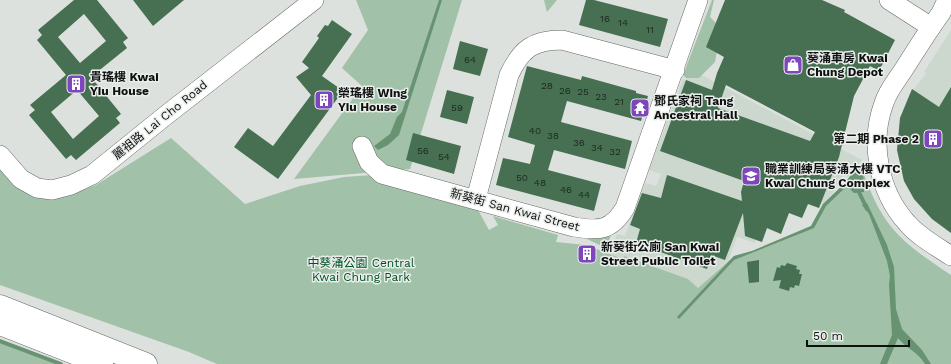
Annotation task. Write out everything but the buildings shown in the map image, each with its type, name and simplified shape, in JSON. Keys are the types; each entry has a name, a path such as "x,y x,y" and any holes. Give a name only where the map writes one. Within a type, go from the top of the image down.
{"main road":[{"path":"0,306 146,364"},
{"path":"0,324 102,364"}],"street":[{"name":"麗祖路 Lai Cho Road","path":"0,155 21,180 37,188 52,190 71,185 92,175 314,0"},
{"name":"新葵街 San Kwai Street","path":"362,146 369,162 382,174 574,227 593,230 603,228 612,224 625,208 675,70 698,0"},
{"path":"889,0 931,27"},
{"path":"947,0 941,13 891,87 883,104 877,148 882,178 897,210 908,224 924,238 951,256"},
{"path":"931,27 951,3"},
{"path":"476,199 509,75 515,61 525,49 534,44 548,40 562,40 675,70"}],"shaded area":[{"path":"439,0 442,0 399,135 388,145 378,150 374,146 390,134 397,117 402,112"},
{"path":"951,30 951,233 932,219 914,199 904,181 897,150 900,118 909,95 926,74 924,72"},
{"name":"職業訓練局葵涌大樓 VTC Kwai Chung Complex","path":"687,67 862,160 848,177 843,175 832,194 823,204 821,203 819,208 808,204 802,218 789,213 781,234 767,229 762,242 756,240 755,243 737,237 729,259 698,288 688,279 624,256 623,259 610,254 617,234 625,236 645,183 656,186 661,174 649,170 683,79 686,80 687,78"},
{"path":"856,168 863,171 864,192 854,193 847,186 826,206 814,228 734,260 679,319 677,317 734,256 752,251 811,226 823,204 845,183"},
{"path":"867,203 887,245 894,267 896,309 902,329 922,350 931,364 925,364 919,356 898,338 887,364 880,364 892,335 889,284 890,276 887,261 869,214 862,205"}],"green space":[{"path":"356,0 462,0 410,169 294,179 362,86 342,68 368,30"},
{"path":"544,0 557,0 547,12"},
{"path":"712,0 714,0 710,17 721,28 715,62 699,78 686,78 683,75"},
{"name":"中葵涌公園 Central Kwai Chung Park","path":"171,138 245,204 300,186 344,177 373,175 477,208 489,230 498,225 493,216 558,235 556,242 586,245 623,259 624,256 688,279 698,288 734,256 752,251 811,226 823,204 845,183 856,168 863,171 870,191 878,207 896,232 907,243 951,275 951,364 217,364 189,352 0,285 0,168 75,193 96,185"},
{"path":"613,230 606,248 587,239 587,236"},
{"path":"0,341 61,364 0,364"}],"waterway":[{"path":"857,188 867,209"},
{"path":"0,341 61,364"}],"place":[{"name":"葵涌車房 Kwai Chung Depot","path":"793,65"},
{"name":"貴瑤樓 Kwai Yiu House","path":"76,84"},
{"name":"榮瑤樓 Wing Yiu House","path":"324,100"},
{"name":"鄧氏家祠 Tang Ancestral Hall","path":"640,108"},
{"name":"第二期 Phase 2","path":"933,139"},
{"name":"職業訓練局葵涌大樓 VTC Kwai Chung Complex","path":"751,176"},
{"name":"新葵街公廁 San Kwai Street Public Toilet","path":"587,254"}]}
